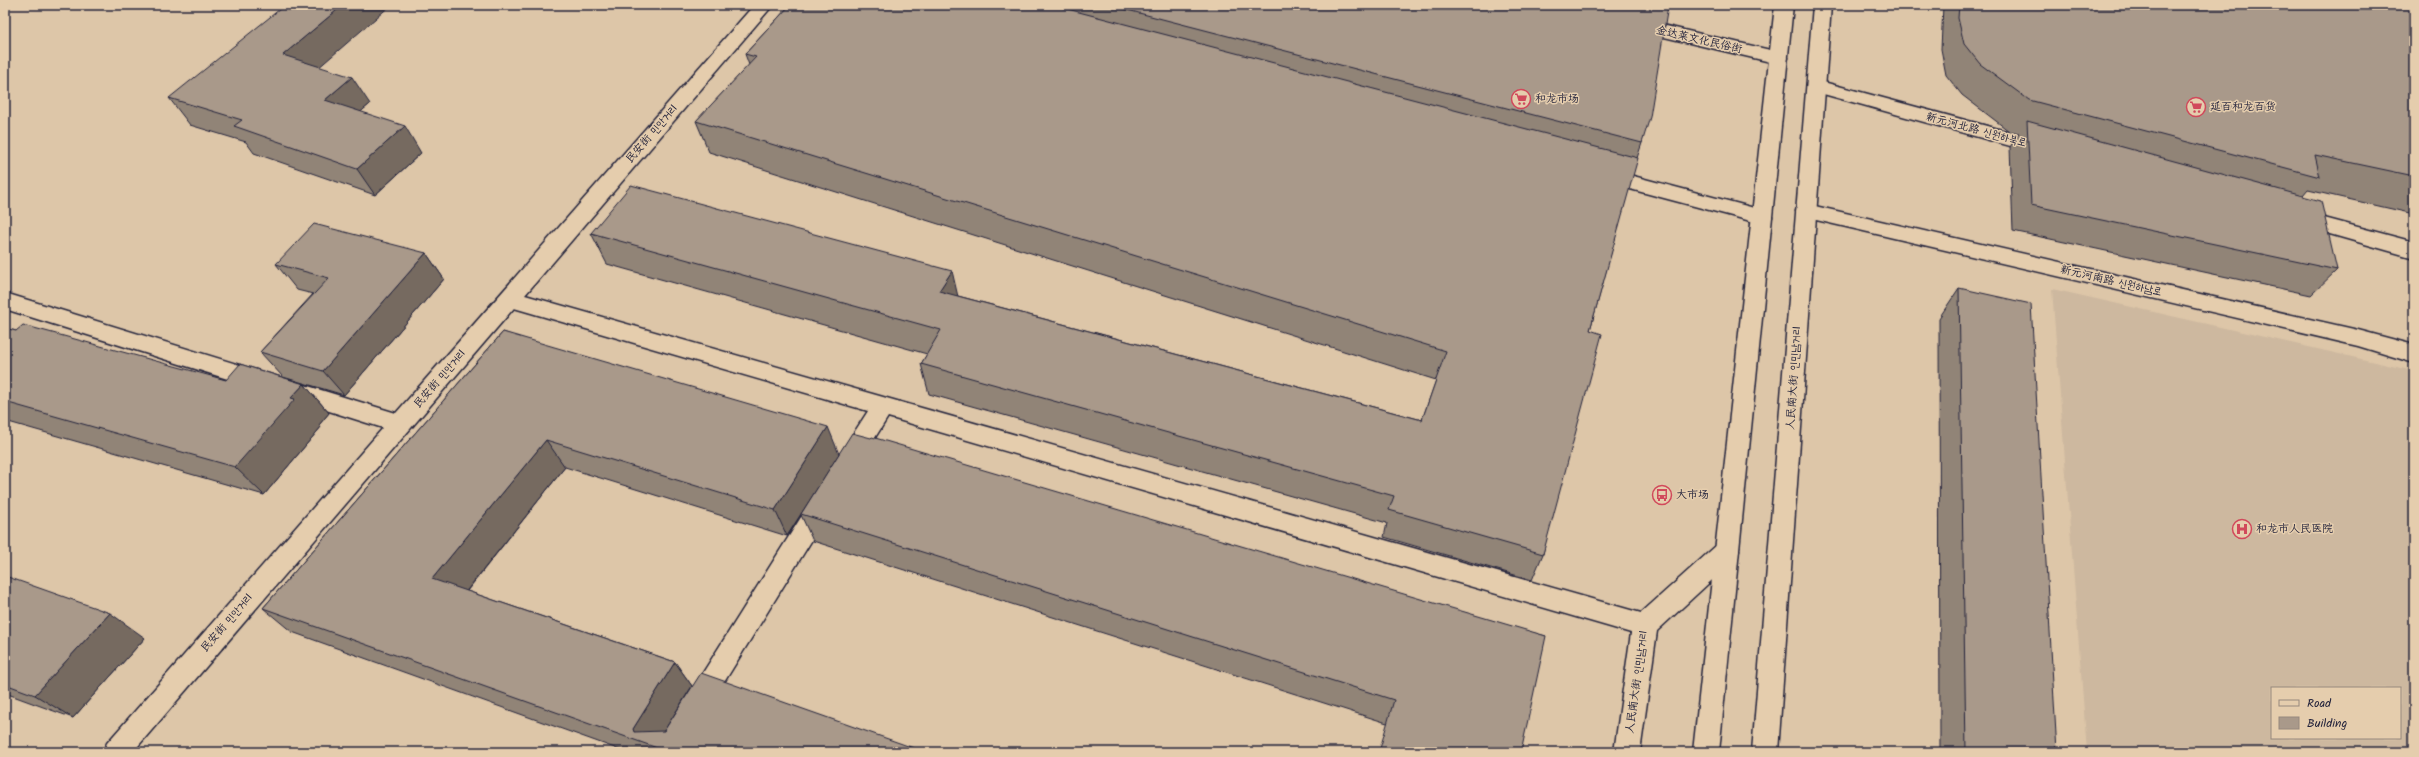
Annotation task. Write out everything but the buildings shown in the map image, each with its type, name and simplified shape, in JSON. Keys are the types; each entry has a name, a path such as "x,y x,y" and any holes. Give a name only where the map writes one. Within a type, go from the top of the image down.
{"street":[{"name":"民安街 민안거리","path":"116,752 764,5"},
{"path":"1706,752 1784,5"},
{"name":"人民南大街 인민남거리","path":"1765,752 1822,5"},
{"name":"金达莱文化民俗街","path":"1619,21 1779,58"},
{"name":"新元河北路 신원하북로","path":"1816,86 2061,154"},
{"path":"1586,170 1762,217"},
{"name":"新元河南路 신원하남로","path":"1806,211 2358,338 2414,354"},
{"path":"2284,215 2414,250"},
{"path":"509,298 1645,626"},
{"path":"5,302 400,424"},
{"path":"666,752 883,406"},
{"name":"人民南大街 인민남거리","path":"1627,752 1645,626 1727,551"}],"shaded area":[{"name":"和龙市人民医院","path":"2052,289 2414,371 2414,752 2087,752"}],"place":[{"name":"和龙市场","path":"1521,99"},
{"name":"延百和龙百货","path":"2196,107"},
{"name":"大市场","path":"1662,495"},
{"name":"和龙市人民医院","path":"2242,529"}]}
